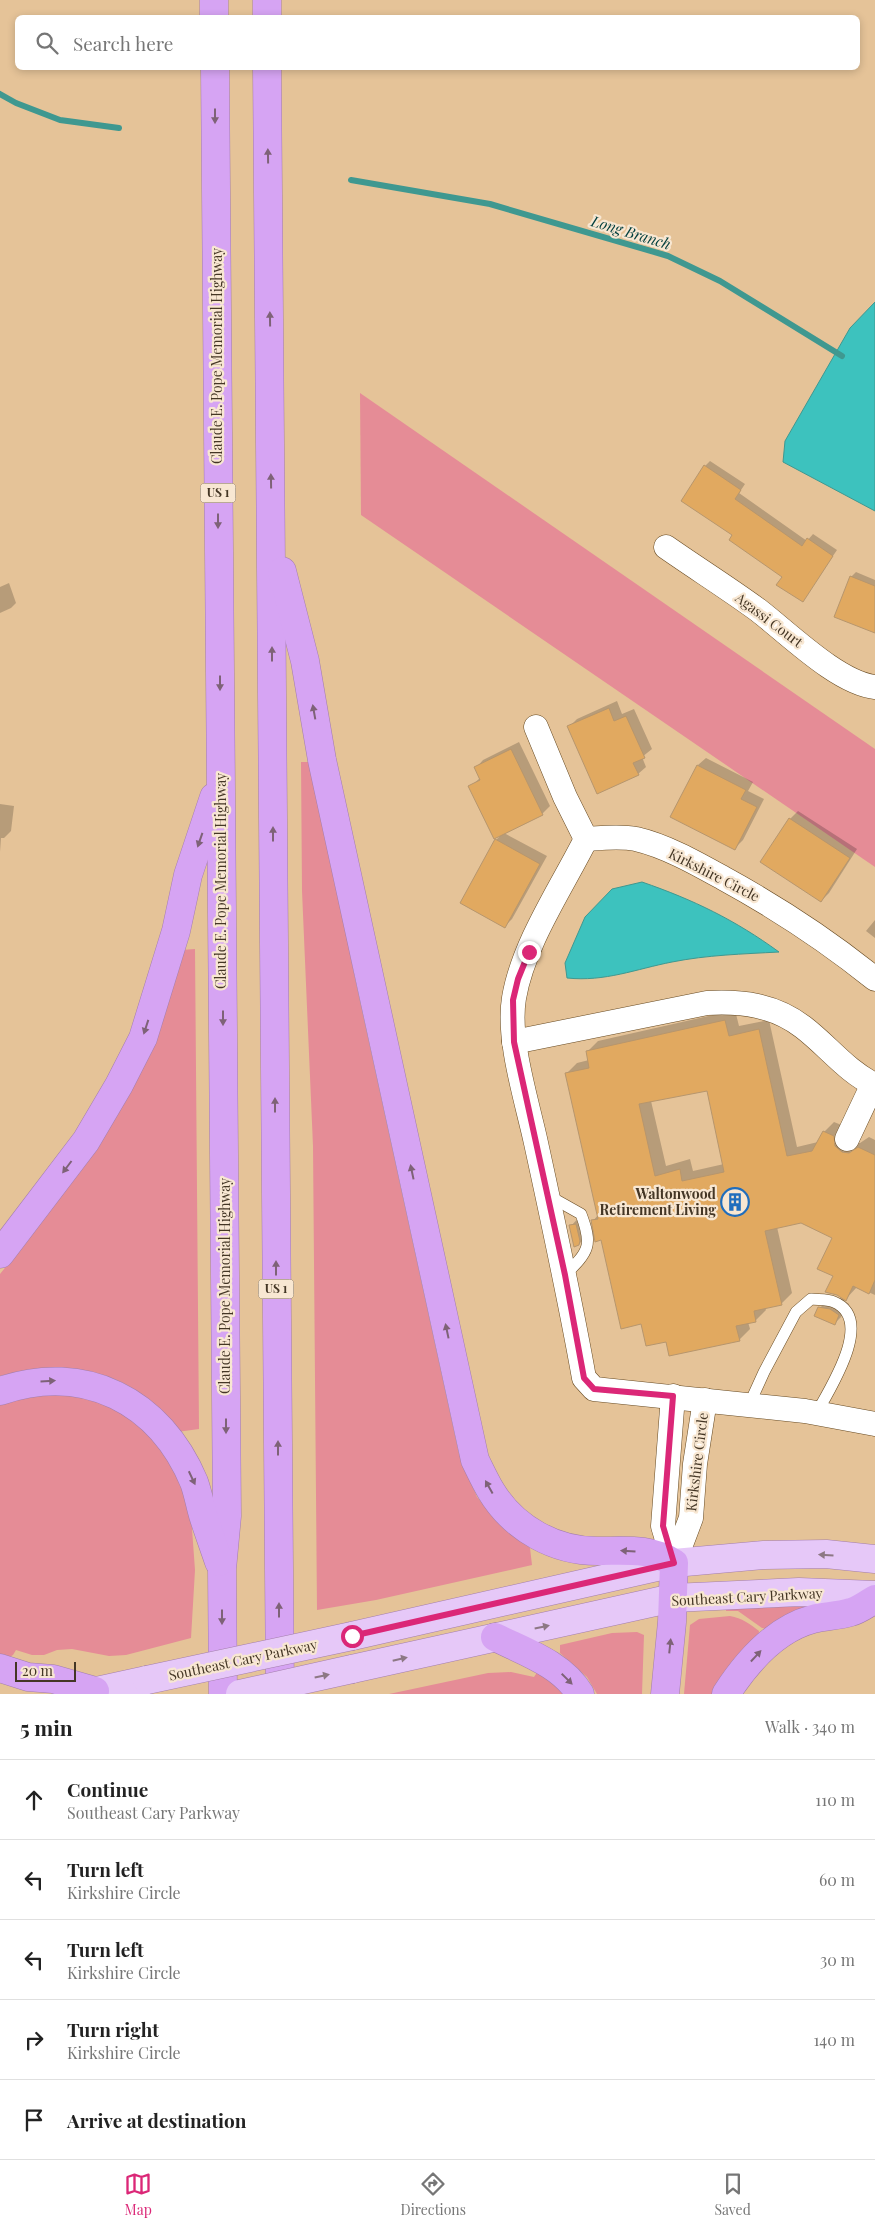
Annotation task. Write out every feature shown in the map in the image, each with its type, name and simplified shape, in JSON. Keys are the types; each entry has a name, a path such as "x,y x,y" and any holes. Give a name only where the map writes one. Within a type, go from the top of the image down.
{"highway":[{"path":"214,0 214,15"},
{"path":"267,0 267,15"},
{"name":"Claude E. Pope Memorial Highway","path":"215,70 227,1506 222,1569 223,1694"},
{"name":"US 1","path":"267,70 280,1694"},
{"path":"272,530 305,661 322,760 475,1460 491,1492 509,1514 532,1534 567,1548 583,1551 621,1550 649,1552 663,1556 674,1563 665,1694"},
{"path":"0,1254 86,1141 119,1085 143,1038 173,939 188,875 221,777"},
{"path":"0,1391 37,1382 72,1382 107,1390 137,1406 168,1436 195,1483 203,1516 222,1569"},
{"path":"726,1694 746,1666 763,1648 788,1630 811,1619 853,1612 875,1599"},
{"path":"495,1637 541,1659 558,1670 580,1694"},
{"path":"0,1668 28,1677 53,1679 89,1693"}],"main road":[{"name":"Southeast Cary Parkway","path":"89,1693 674,1563 764,1555 826,1554 875,1559"},
{"name":"Southeast Cary Parkway","path":"240,1694 673,1598 799,1592 875,1595"}],"street":[{"name":"Agassi Court","path":"666,547 757,609 839,673 867,686 875,687"},
{"path":"536,728 565,798 586,839"},
{"name":"Kirkshire Circle","path":"875,979 752,894 683,857 635,839 607,837 586,839 540,926 518,979 513,1000 514,1042 565,1275 584,1378 594,1389 749,1405 875,1424"},
{"path":"514,1042 707,1003 733,1001 759,1005 781,1014 803,1027 847,1068 874,1085 848,1139"},
{"name":"Kirkshire Circle","path":"673,1396 663,1526 674,1563"},
{"name":"Kirkshire Circle","path":"674,1563 691,1518 695,1464 706,1400"}],"lane":[{"path":"548,1195 581,1214 589,1236 584,1256 565,1275"},
{"path":"749,1405 796,1312 811,1299 834,1302 846,1309 854,1318 856,1335 852,1350 816,1414"}],"shaded area":[{"path":"360,393 875,749 875,867 361,515"},
{"path":"301,762 312,762 356,983 459,1454 477,1497 498,1522 530,1548 532,1565 376,1600 317,1610 313,1146 302,891"},
{"path":"195,949 199,1429 177,1432 160,1411 142,1394 121,1382 99,1374 75,1369 51,1368 0,1376 0,1274 33,1233 181,950"},
{"path":"42,1391 94,1396 146,1427 173,1463 191,1515 195,1570 191,1638 126,1655 109,1656 72,1649 57,1650 44,1655 32,1655 16,1650 13,1655 5,1660 0,1657 0,1401"},
{"path":"806,1606 807,1609 770,1629 762,1628 738,1611 726,1611 726,1609"},
{"path":"730,1616 742,1620 759,1631 758,1638 714,1694 684,1694 690,1625 699,1619"},
{"path":"637,1632 644,1635 642,1694 597,1694 587,1677 560,1653 560,1645 612,1633"},
{"path":"538,1671 565,1694 389,1694 488,1673 511,1672 534,1677"}],"water":[{"path":"875,302 875,511 783,462 785,441 850,328"},
{"path":"642,882 714,912 779,952 698,958 607,977 567,978 565,963 585,917 612,889"}],"building":[{"path":"704,465 741,490 735,499 802,546 807,538 833,556 803,602 776,585 782,577 729,540 732,535 681,501"},
{"path":"850,576 875,586 875,633 834,617"},
{"path":"609,708 614,721 626,716 645,758 633,763 639,775 597,794 567,726"},
{"path":"511,749 543,815 494,839 468,786 480,780 474,767"},
{"path":"697,765 746,790 741,799 757,807 735,850 670,817"},
{"path":"789,818 850,858 821,902 760,862"},
{"path":"495,839 540,864 505,928 460,903"},
{"name":"Waltonwood Retirement Living","path":"725,1020 729,1036 759,1029 787,1156 812,1151 823,1131 834,1136 835,1146 842,1152 849,1153 858,1147 875,1155 875,1280 869,1294 853,1286 846,1301 837,1295 825,1292 833,1276 817,1269 832,1238 801,1223 765,1231 782,1305 754,1311 756,1322 736,1326 740,1341 669,1356 666,1342 646,1346 641,1324 621,1329 601,1240 595,1242 591,1220 598,1219 565,1073 589,1068 586,1051","holes":["707,1091 724,1172 682,1181 680,1169 655,1176 639,1104"]},
{"path":"576,1224 580,1241 579,1245 574,1247 569,1225"},
{"path":"818,1307 830,1309 839,1315 835,1325 814,1316"}],"waterway":[{"name":"Long Branch","path":"0,94 16,103 60,120 119,128"},
{"name":"Long Branch","path":"351,180 490,204 668,256 720,281 842,356"}],"place":[{"name":"Waltonwood Retirement Living","path":"735,1202"}],"route":[{"path":"352,1636 674,1563 663,1526 673,1396 594,1389 584,1378 565,1275 514,1042 513,1000 518,979 529,952"}]}
